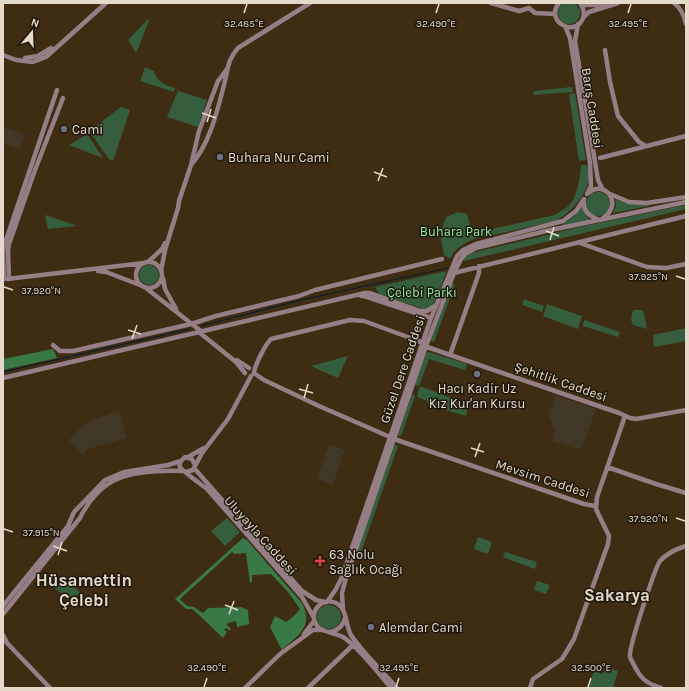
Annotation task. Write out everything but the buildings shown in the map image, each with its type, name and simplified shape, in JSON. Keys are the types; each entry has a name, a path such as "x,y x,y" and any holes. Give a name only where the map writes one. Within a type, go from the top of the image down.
{"street":[{"path":"3,52 18,58 33,58 44,54 101,3"},
{"path":"3,55 16,60 33,62 46,57 106,3"},
{"path":"92,270 106,272 143,286 152,288 158,285 162,279 169,237 191,165 199,131 218,82 226,69 232,54 238,48 310,3"},
{"path":"491,3 519,11 529,8 534,13 555,14 555,9 559,3"},
{"path":"581,3 586,5 610,5"},
{"path":"581,3 583,18"},
{"path":"564,26 572,27 578,24 589,12 618,3"},
{"path":"674,3 684,15 686,24"},
{"name":"Barış Caddesi","path":"555,14 558,22 564,26 570,38 590,163 591,186 587,194"},
{"name":"Barış Caddesi","path":"578,24 575,41 598,180 603,190"},
{"path":"606,50 610,82 618,116 639,142 646,146"},
{"path":"191,165 198,157 209,135 225,83 226,69"},
{"path":"6,279 3,251 5,243 57,90"},
{"path":"6,279 10,244 35,170 63,98"},
{"path":"600,158 686,136"},
{"path":"609,194 613,203 610,212 600,219 589,215 586,212 584,199 587,194 595,189 603,190 629,202 646,202 686,197"},
{"name":"Güzel Dere Caddesi","path":"426,346 431,318 453,263 462,250 476,244 563,221 576,211 584,199"},
{"name":"Güzel Dere Caddesi","path":"326,602 342,576 426,346 454,273 465,254 476,248 600,219 686,202"},
{"path":"454,273 686,216"},
{"path":"169,237 162,249 140,265 136,273 136,278 143,286 202,332 252,372 247,376 236,362 202,332"},
{"path":"578,243 648,267 666,268 686,264"},
{"path":"53,345 60,351 73,351 191,324 216,316 299,296 315,290 442,259"},
{"path":"6,279 92,270 146,262 156,264 162,273 165,289 179,314"},
{"path":"450,355 479,272 479,266"},
{"path":"3,378 365,293 370,293 427,311 437,303"},
{"path":"345,298 364,296 431,318"},
{"name":"Şehitlik Caddesi","path":"243,390 271,339 350,320 364,321 450,355 624,416 636,419 686,410"},
{"name":"Mevsim Caddesi","path":"252,372 264,380 319,406 392,438 584,504 595,506"},
{"path":"3,614 107,484 118,478 161,471 191,472 228,419 243,390 246,373"},
{"path":"530,688 533,679 562,659 574,638 608,544 609,536 595,506 624,416"},
{"name":"Güzel Dere Caddesi","path":"343,610 342,593 346,578 392,438"},
{"path":"3,606 68,526 74,513 105,480 124,472 168,465 180,461 183,458 188,457 208,446"},
{"path":"188,457 192,459 195,466"},
{"path":"180,461 179,465 184,472"},
{"name":"Uluyayla Caddesi","path":"195,466 302,591 316,600 326,602"},
{"path":"607,466 686,493"},
{"name":"Uluyayla Caddesi","path":"184,472 199,482 206,489 290,583 302,597 314,619"},
{"path":"74,513 75,518 80,516"},
{"path":"661,688 651,685 642,679 630,657 630,648 638,620 659,562 667,554 686,546"},
{"path":"299,640 314,619 317,608 326,602 337,604 343,610 346,625 355,640 397,688"},
{"path":"245,688 280,654 313,630 336,630 340,628 345,617"},
{"path":"314,619 316,625 326,631 342,636 353,645 391,688"},
{"path":"3,635 5,642 50,688"},
{"path":"308,688 353,645"}],"shaded area":[{"path":"3,127 25,134 20,149 3,143"},
{"path":"555,395 596,409 582,448 577,449 552,441 555,431 549,415"},
{"path":"119,411 127,438 88,449 83,455 68,441 82,426 91,420"},
{"path":"329,444 345,450 333,485 317,478"}],"green space":[{"path":"569,2 577,5 580,13 577,21 569,24 561,21 558,13 561,5"},
{"path":"148,19 149,21 136,53 128,40"},
{"path":"145,67 154,71 157,78 162,82 175,88 174,92 140,81"},
{"path":"572,87 573,92 533,95 534,91"},
{"path":"178,91 207,100 198,127 167,117"},
{"path":"575,93 586,160 579,161 569,94"},
{"path":"121,107 130,110 113,161 109,159 89,131"},
{"path":"87,134 103,158 69,145"},
{"path":"581,165 587,165 589,173 586,190 576,205 563,217 556,221 474,239 474,233 555,215 566,208 570,205 575,195"},
{"path":"598,192 606,196 610,204 606,212 598,216 590,212 586,204 590,196"},
{"path":"615,199 625,203 647,204 649,206 613,213 616,206"},
{"path":"686,205 686,209 464,261 463,259 471,253 589,225"},
{"path":"582,206 585,214 590,220 561,226 574,216"},
{"name":"Buhara Park","path":"458,212 467,214 474,239 454,252 450,259 444,255 440,235 446,217"},
{"path":"45,215 75,225 76,226 48,229"},
{"path":"149,265 156,268 159,275 156,282 149,285 142,282 139,275 142,268"},
{"name":"Çelebi Parkı","path":"447,271 434,304 428,308 423,309 379,294 375,287"},
{"path":"452,283 455,284 434,342 430,341"},
{"path":"524,299 544,306 542,312 522,305"},
{"path":"547,304 582,316 578,329 543,316"},
{"path":"633,310 643,310 647,329 633,325 631,320"},
{"path":"584,320 620,332 618,337 583,326"},
{"path":"686,328 686,341 654,347 653,335"},
{"path":"53,349 57,358 3,370 3,359"},
{"path":"429,352 467,364 465,370 429,359 419,386 415,385 426,353"},
{"path":"348,356 338,378 311,366"},
{"path":"420,386 457,400 457,402 468,406 466,416 429,405 427,401 417,397"},
{"path":"412,394 415,396 401,436 398,435"},
{"path":"394,445 398,446 359,558 357,557 357,552"},
{"path":"227,518 240,532 225,546 211,531"},
{"path":"244,537 244,540 246,539 302,603 305,611 306,618 302,630 299,635 282,650 270,627 275,616 286,622 300,609 288,592 271,574 252,575 252,582 250,583 246,553 234,554 232,552 180,599 187,606 194,607 203,613 208,608 241,607 248,610 249,624 237,627 236,621 228,623 227,625 231,629 230,631 226,628 224,629 227,632 223,638 192,609 186,609 175,599"},
{"path":"478,537 492,542 488,554 474,549"},
{"path":"505,552 537,562 535,569 503,557"},
{"path":"63,576 81,593 68,600 54,587"},
{"path":"537,581 550,585 546,594 534,590"},
{"path":"329,605 334,606 340,612 340,622 334,628 329,629 324,628 318,622 317,617 318,612 324,606"},
{"path":"606,667 618,671 613,688 588,688 594,671 603,674"}],"waterway":[{"path":"201,326 297,301 448,268"},
{"path":"3,372 190,329"}],"place":[{"name":"Cami","path":"64,129"},
{"name":"Buhara Nur Cami","path":"220,157"},
{"name":"Hacı Kadir Uz Kız Kur'an Kursu","path":"477,374"},
{"name":"63 Nolu Sağlık Ocağı","path":"320,561"},
{"name":"Alemdar Cami","path":"371,627"}],"district":[{"name":"Hüsamettin Çelebi","path":"84,590"},
{"name":"Sakarya","path":"617,595"}]}
